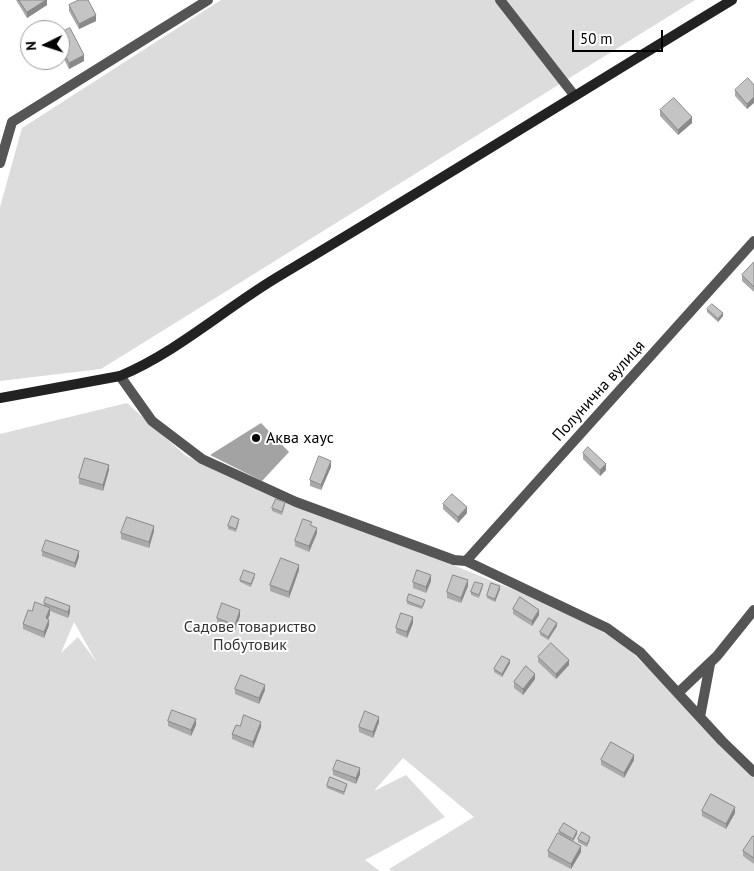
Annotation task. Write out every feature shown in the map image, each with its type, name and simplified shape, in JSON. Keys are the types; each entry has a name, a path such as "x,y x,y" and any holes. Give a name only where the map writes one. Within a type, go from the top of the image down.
{"main road":[{"path":"0,398 120,376 185,341 272,281 732,0"}],"street":[{"path":"0,163 12,122 208,0"},
{"path":"500,0 574,95"},
{"name":"Полунична вулиця","path":"466,562 754,241"},
{"path":"120,376 152,421 202,458 296,502 454,560 466,562 607,628 640,652 754,772"},
{"path":"678,693 710,663 754,610"},
{"path":"700,717 710,663"}],"green space":[{"path":"221,0 695,0 101,369 0,381 0,207 22,128"},
{"name":"Садове товариство Побутовик","path":"127,403 186,456 561,609 623,643 754,774 754,871 392,871 389,869 474,817 403,758 374,791 406,775 445,817 365,860 380,871 0,871 0,434","holes":["74,622 97,663 78,637 61,653"]}],"shaded area":[{"name":"Аква хаус","path":"261,423 289,452 262,481 210,455"}],"building":[{"path":"19,0 46,0 27,12"},
{"path":"79,0 88,0 96,15 79,24 69,5"},
{"path":"70,28 84,55 70,62"},
{"path":"748,78 754,85 754,97 747,104 735,90"},
{"path":"674,98 692,117 678,130 660,110"},
{"path":"754,262 754,287 742,275"},
{"path":"712,304 723,313 718,319 707,309"},
{"path":"588,447 606,464 600,470 583,453"},
{"path":"319,456 331,461 321,485 310,480"},
{"path":"85,458 109,465 103,485 79,478"},
{"path":"452,494 467,507 458,517 443,504"},
{"path":"276,499 285,502 282,512 272,508"},
{"path":"232,516 239,519 236,529 228,526"},
{"path":"127,517 154,526 149,542 121,533"},
{"path":"303,519 312,522 310,525 317,528 309,546 295,541"},
{"path":"46,540 79,551 75,563 42,551"},
{"path":"281,558 299,565 289,592 270,585"},
{"path":"244,570 255,574 251,584 240,580"},
{"path":"417,570 431,575 426,587 413,582"},
{"path":"453,575 468,580 461,598 447,592"},
{"path":"475,582 483,584 479,595 471,592"},
{"path":"491,583 500,586 495,599 487,596"},
{"path":"409,594 425,600 422,607 407,601"},
{"path":"46,597 70,606 68,612 44,603"},
{"path":"520,597 539,610 532,621 513,609"},
{"path":"35,602 50,608 46,618 49,620 44,632 23,624 28,610 32,611"},
{"path":"222,603 240,610 235,625 217,618"},
{"path":"401,613 413,617 407,632 396,628"},
{"path":"549,618 557,623 548,637 540,632"},
{"path":"551,643 569,660 556,674 538,657"},
{"path":"502,656 510,660 502,674 494,669"},
{"path":"526,666 535,674 523,689 514,682"},
{"path":"241,675 265,685 259,698 235,689"},
{"path":"172,710 196,719 191,730 168,721"},
{"path":"365,711 379,717 373,732 359,727"},
{"path":"244,715 261,722 253,742 232,734 236,725 240,726"},
{"path":"611,742 634,755 624,773 601,760"},
{"path":"337,760 360,768 356,778 333,770"},
{"path":"330,777 347,784 344,792 327,786"},
{"path":"711,794 735,807 726,824 702,811"},
{"path":"564,823 577,831 573,839 559,831"},
{"path":"582,832 590,837 587,844 578,839"},
{"path":"558,833 581,846 571,864 548,851"},
{"path":"754,837 754,858 743,851"}],"place":[{"name":"Аква хаус","path":"256,438"}]}
